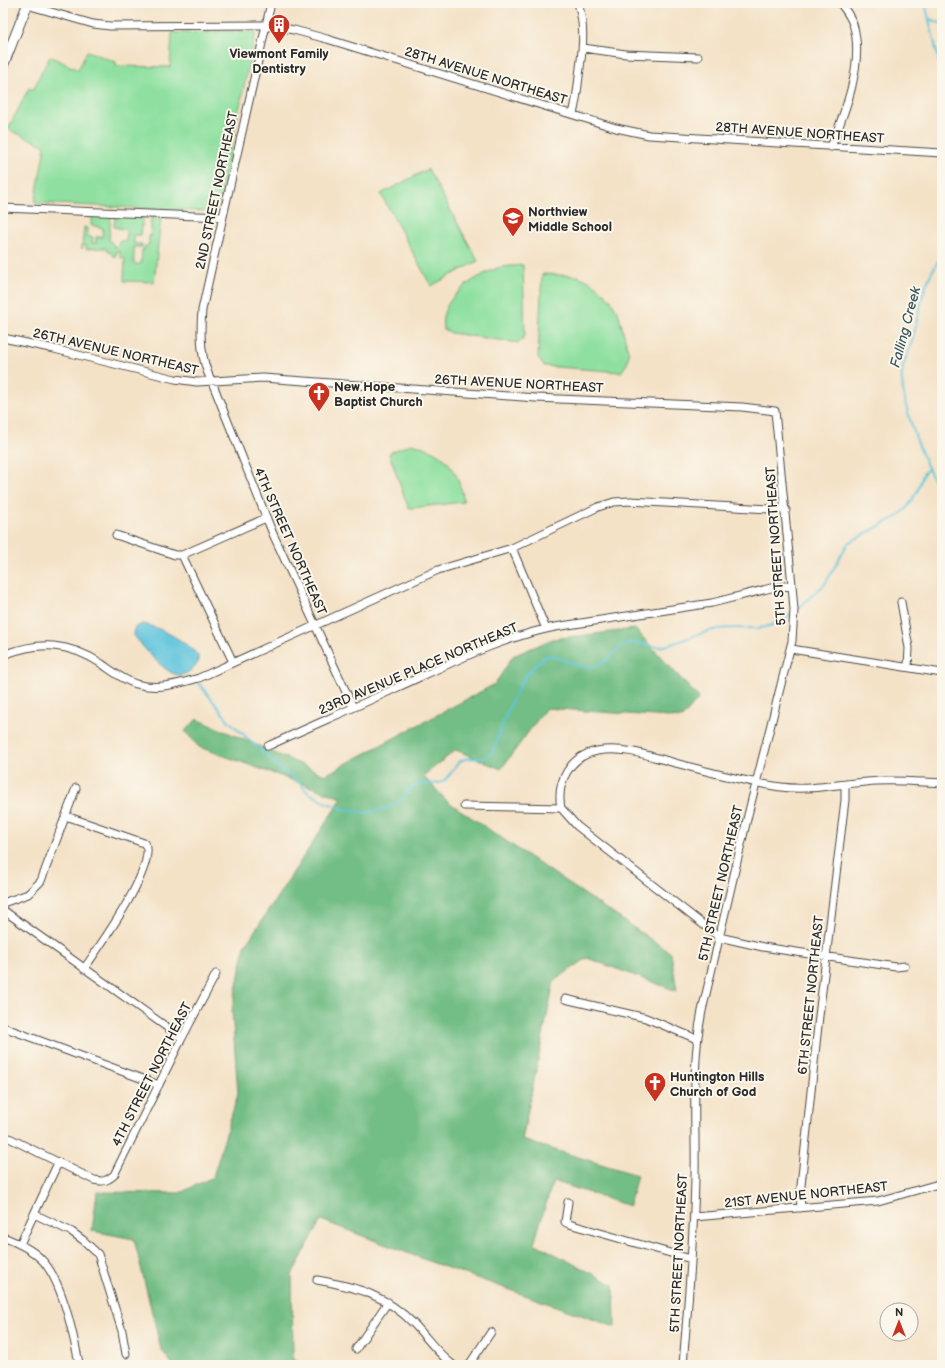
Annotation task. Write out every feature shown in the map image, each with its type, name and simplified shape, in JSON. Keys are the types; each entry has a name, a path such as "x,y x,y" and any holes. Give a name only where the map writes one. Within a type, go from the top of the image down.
{"main road":[{"path":"3,66 27,4"}],"street":[{"name":"2ND STREET NORTHEAST","path":"212,382 206,372 202,352 202,310 271,3"},
{"path":"573,114 577,98 584,28 578,3"},
{"path":"831,147 849,99 856,54 853,23 840,3"},
{"name":"28TH AVENUE NORTHEAST","path":"27,4 93,24 110,26 266,25 294,30 322,37 616,128 649,135 942,153"},
{"path":"583,48 626,54 698,57"},
{"path":"3,208 222,217"},
{"name":"26TH AVENUE NORTHEAST","path":"3,338 175,379 197,382 212,382 237,378 262,378 528,397 742,407 776,411"},
{"name":"4TH STREET NORTHEAST","path":"212,382 266,518 353,707"},
{"name":"5TH STREET NORTHEAST","path":"683,1365 694,1217 694,1087 697,1039 719,937 791,649 794,626 786,510 776,411"},
{"path":"3,655 36,646 53,645 64,647 90,657 130,682 153,687 185,682 438,570 512,548 586,512 614,502 630,501 786,510"},
{"path":"116,536 175,555 182,555 266,518"},
{"path":"512,548 546,629"},
{"path":"182,555 233,662"},
{"name":"23RD AVENUE PLACE NORTHEAST","path":"268,746 488,648 546,629 712,603 771,588 792,585"},
{"path":"901,602 909,648 908,667"},
{"path":"791,649 942,673"},
{"path":"905,966 896,967 763,948 719,937 577,826 560,808 559,791 561,780 579,759 593,752 608,750 631,752 757,782 797,788 881,781 942,783"},
{"name":"6TH STREET NORTHEAST","path":"801,1208 800,1195 845,800 845,785"},
{"path":"3,903 28,894 38,885 44,876 76,788"},
{"path":"464,806 560,808"},
{"path":"66,816 144,843 147,848 145,862 124,907 84,969"},
{"path":"3,910 182,1038"},
{"name":"4TH STREET NORTHEAST","path":"58,1163 94,1180 104,1181 114,1175 158,1085 216,974"},
{"path":"565,999 646,1018 697,1039"},
{"path":"3,1027 158,1085"},
{"path":"3,1135 58,1163 20,1244"},
{"name":"21ST AVENUE NORTHEAST","path":"694,1217 878,1201 942,1182"},
{"path":"568,1202 565,1222 569,1224 691,1259"},
{"path":"34,1214 72,1232 98,1254 122,1331 126,1354"},
{"path":"3,1237 20,1244 39,1257 48,1266 73,1330 79,1363"},
{"path":"317,1280 363,1290 388,1302 416,1326 435,1349 453,1365"},
{"path":"356,1349 388,1302"},
{"path":"469,1365 491,1332"}],"green space":[{"path":"256,31 217,212 35,203 45,146 8,129 29,88 33,90 50,56 78,70 87,51 116,62 116,66 170,67 172,33"},
{"path":"428,169 478,261 431,286 381,194"},
{"path":"111,214 109,239 115,247 118,246 119,241 126,241 127,230 114,227 115,215 143,216 141,235 134,235 134,244 142,244 142,247 134,247 134,264 141,264 142,250 144,250 144,247 149,244 149,236 151,236 151,217 161,218 154,282 124,281 125,258 121,258 120,252 116,252 116,258 105,248 86,249 86,245 83,245 82,249 84,227 87,228 87,236 93,237 92,243 96,243 96,237 102,237 103,228 91,225 92,215"},
{"path":"523,265 525,336 519,343 451,333 443,329 443,318 446,309 450,301 464,286 482,275 498,268"},
{"path":"542,274 578,276 593,283 610,299 618,312 629,354 627,364 621,372 544,366 538,358"},
{"path":"411,444 435,452 447,462 456,475 462,492 463,502 411,508 408,507 389,453"},
{"path":"635,629 699,698 682,718 546,708 501,769 456,750 423,776 447,801 671,953 677,991 587,958 554,981 522,1140 637,1175 629,1206 553,1181 534,1243 614,1285 615,1327 431,1262 321,1220 292,1275 293,1360 306,1365 173,1365 161,1349 134,1239 92,1231 97,1192 180,1193 213,1177 238,1094 232,1010 245,946 342,798 199,747 185,731 197,719 325,775 495,684 513,656 553,639"}],"water":[{"path":"143,624 166,632 180,640 198,655 198,663 186,673 181,675 169,671 155,660 134,635 135,627"}],"waterway":[{"name":"Falling Creek","path":"925,3 942,74"},
{"path":"930,19 942,24"},
{"name":"Falling Creek","path":"942,255 931,273 924,292 912,341 902,371 902,382 907,410 929,471 942,497"},
{"path":"796,610 825,584 848,543 898,516 907,508 918,490 923,474 928,469"},
{"path":"196,680 229,721 284,772 301,784 307,792 327,803 344,809 366,813 395,805 415,785 443,781 462,760 469,758 481,759 492,753 507,712 520,685 528,673 549,655 577,665 591,667 605,661 621,647 630,642 660,647 714,630 725,628 761,628 770,626 791,614"}],"place":[{"name":"Viewmont Family Dentistry","path":"279,44"},
{"name":"Northview Middle School","path":"513,238"},
{"name":"New Hope Baptist Church","path":"319,412"},
{"name":"Huntington Hills Church of God","path":"655,1102"}]}
